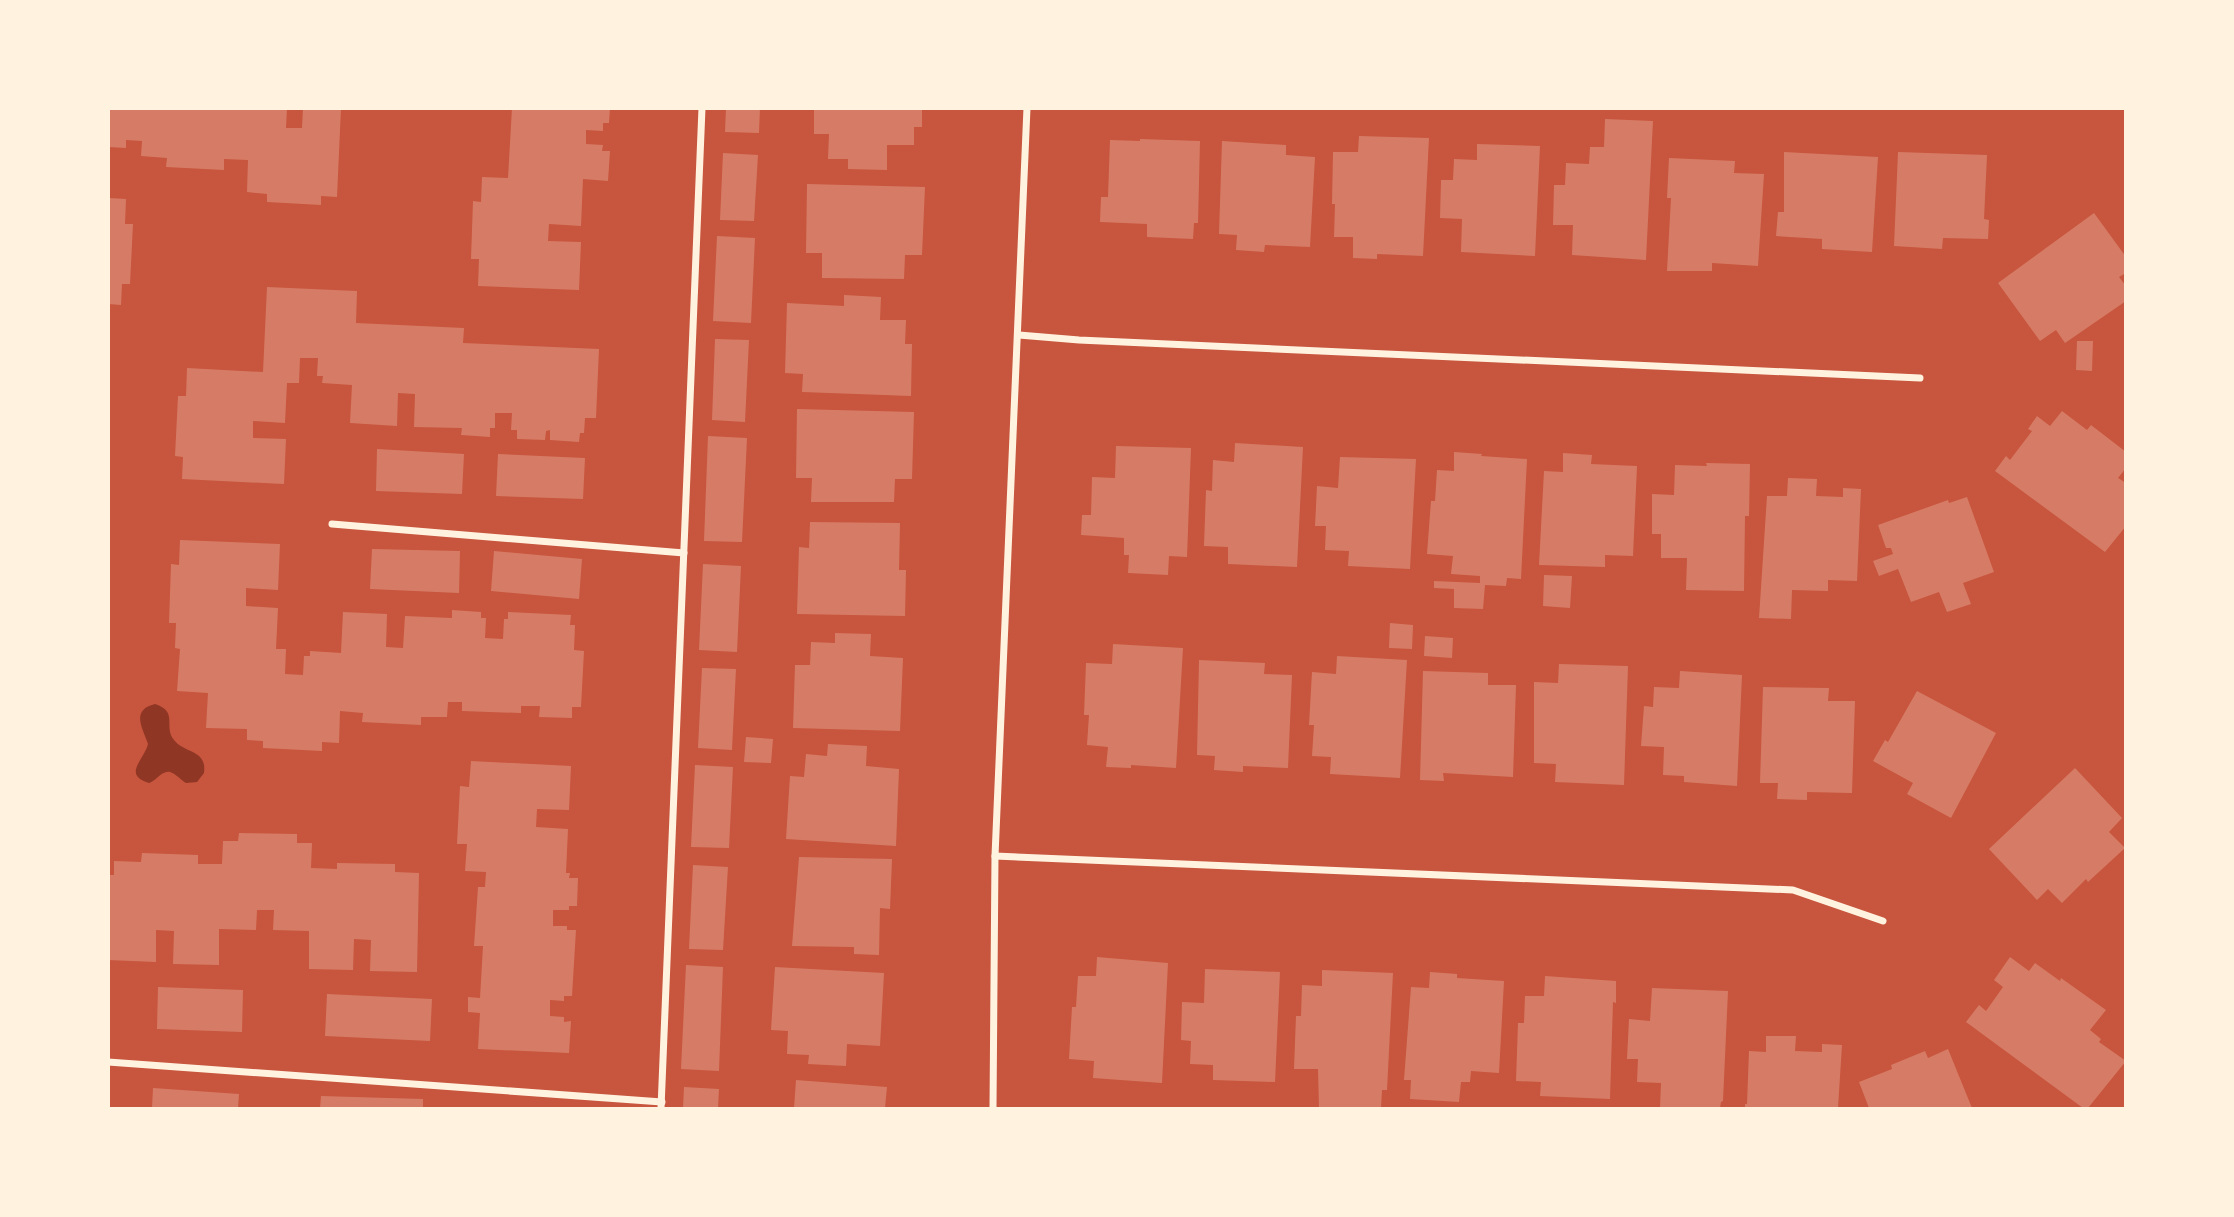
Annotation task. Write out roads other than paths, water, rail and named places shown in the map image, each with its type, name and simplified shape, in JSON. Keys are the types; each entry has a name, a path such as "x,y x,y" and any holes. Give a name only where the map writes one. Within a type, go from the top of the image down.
{"street":[{"path":"108,1062 661,1105 702,108"},
{"path":"993,1108 995,856 1027,108"},
{"path":"1019,335 1079,340 1920,378"},
{"path":"332,524 684,553"},
{"path":"995,856 1793,891 1883,921"}]}
